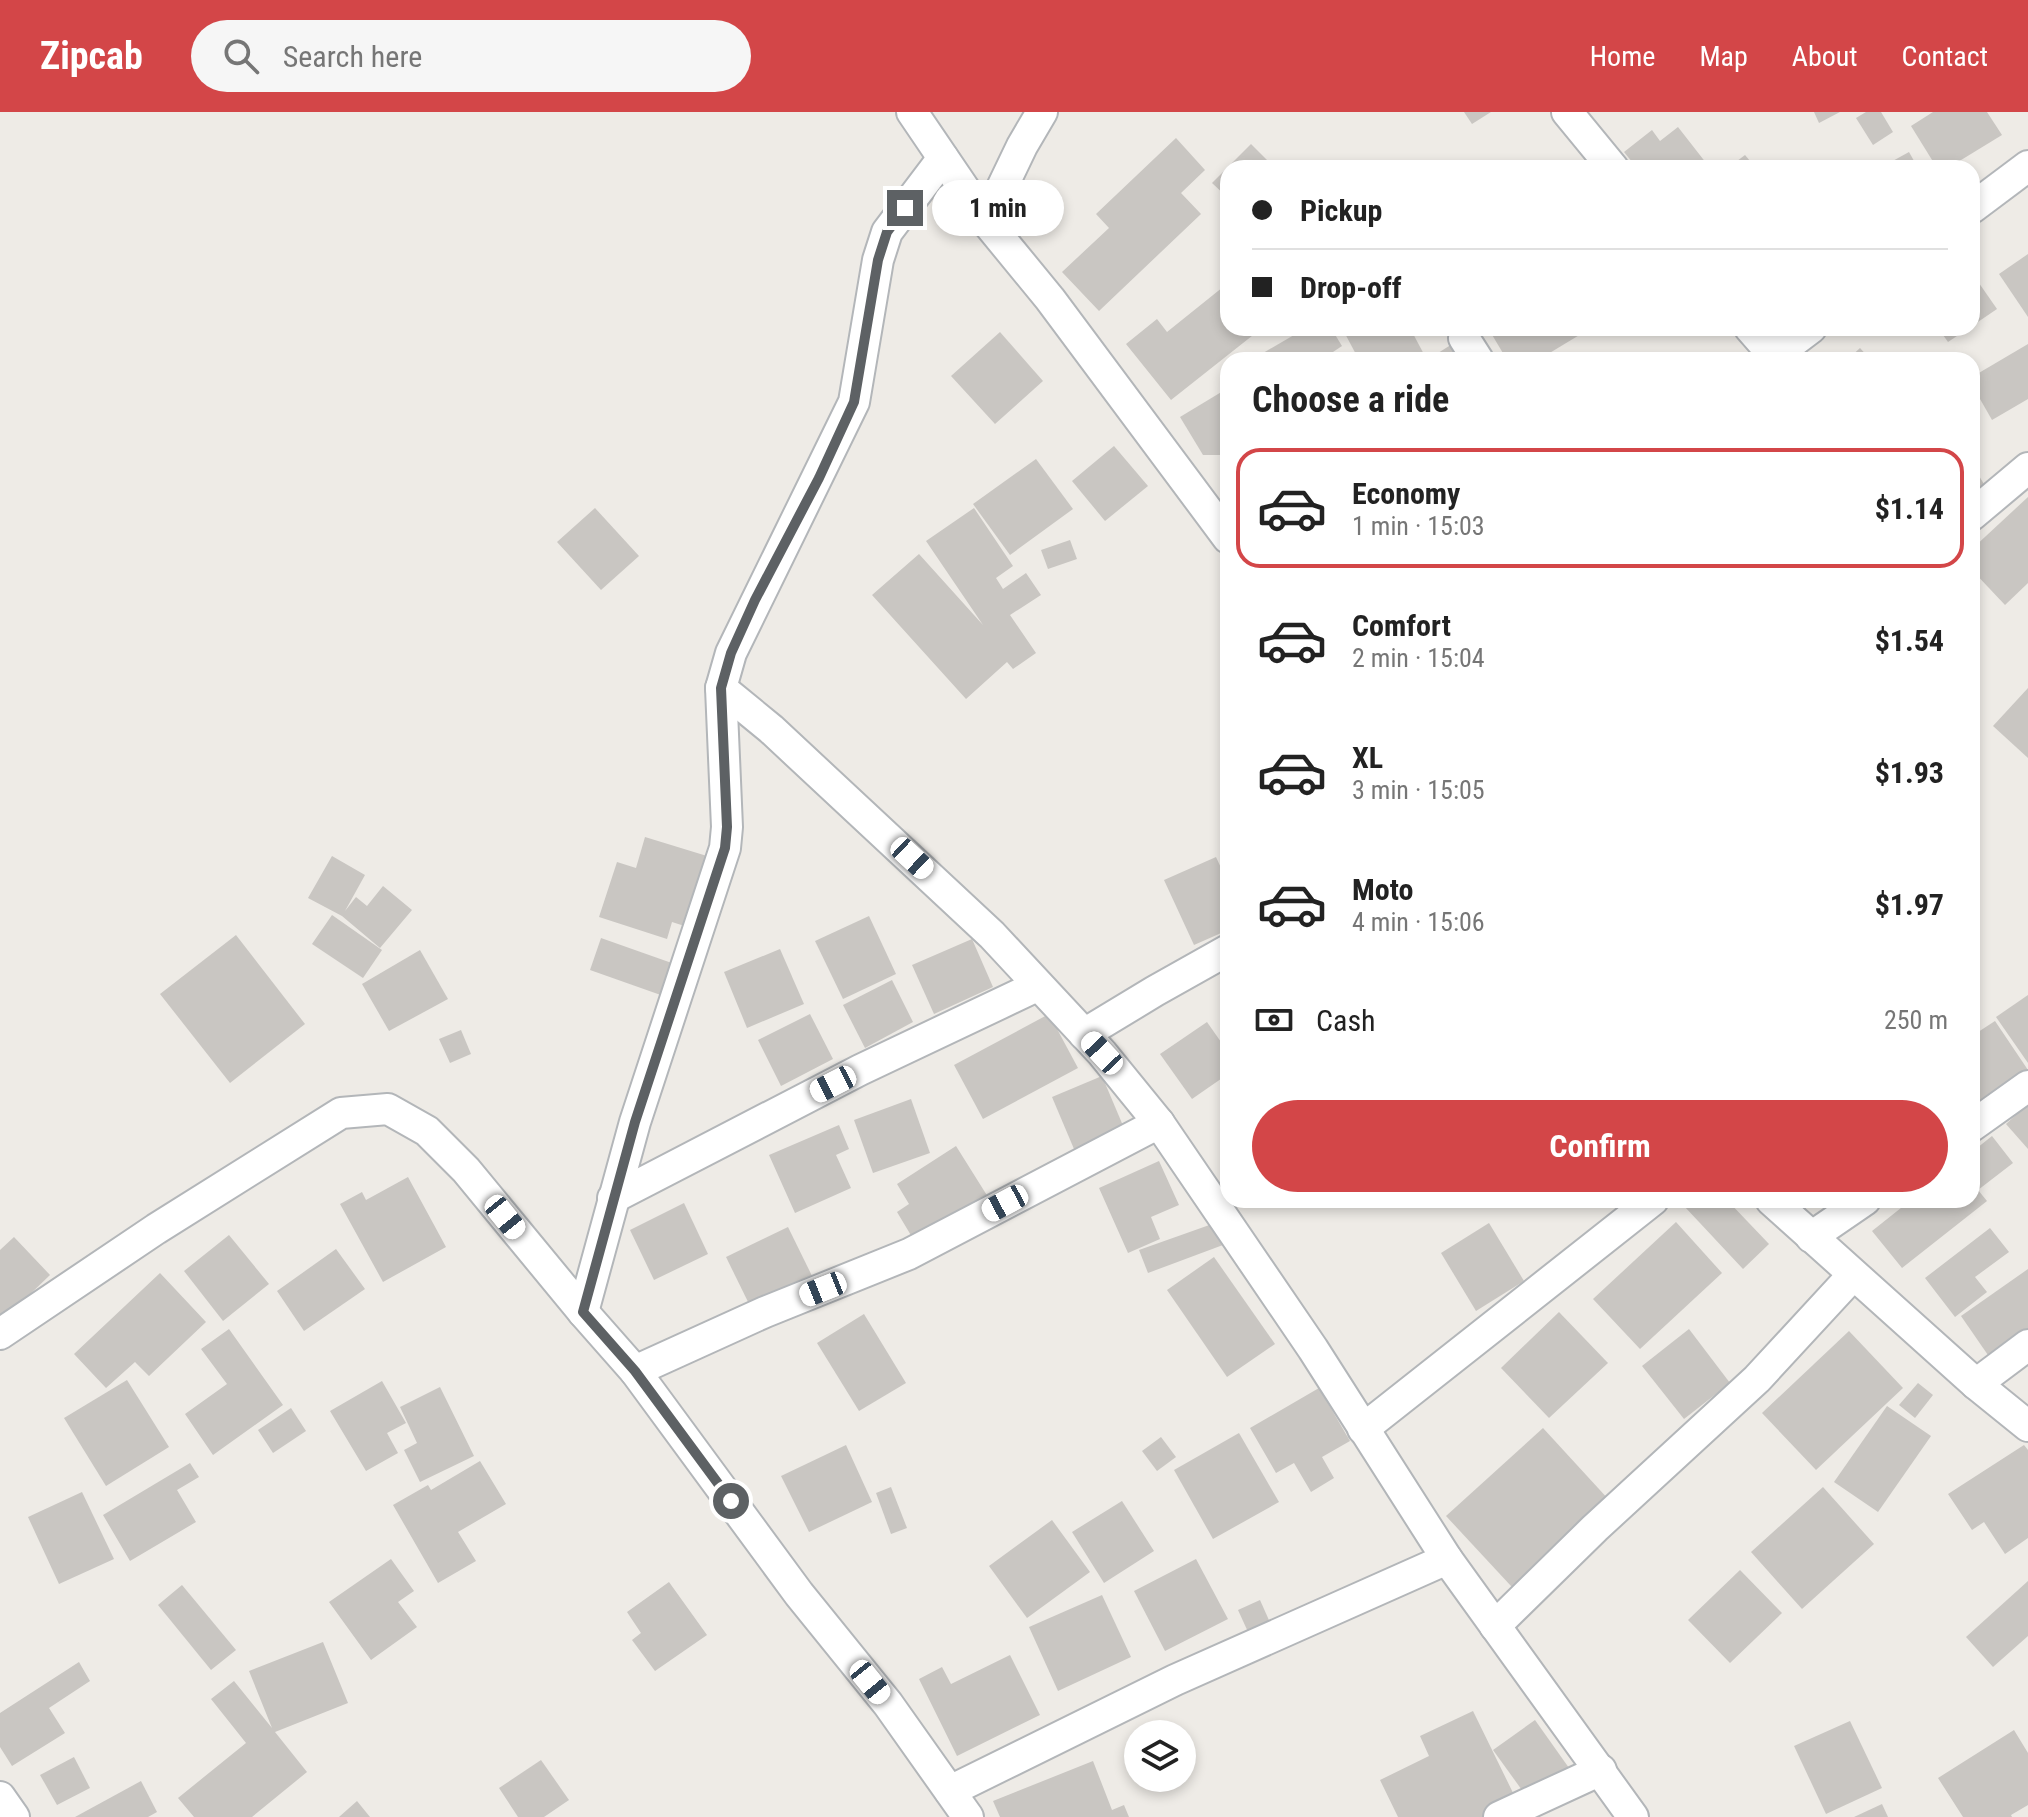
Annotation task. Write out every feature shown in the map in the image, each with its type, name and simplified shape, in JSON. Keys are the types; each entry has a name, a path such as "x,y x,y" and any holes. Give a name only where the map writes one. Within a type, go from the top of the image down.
{"street":[{"path":"912,112 986,221 1086,346 1220,527"},
{"path":"986,221 1042,112"},
{"path":"1580,116 1608,160"},
{"path":"583,1312 613,1198 725,848 727,827 721,688 731,653 854,402 878,260 887,232 943,158"},
{"path":"1980,202 2028,166"},
{"path":"1757,336 1771,352"},
{"path":"1783,352 1802,336"},
{"path":"1980,508 2028,468"},
{"path":"721,688 771,729 952,895 1084,1034 1159,1123 1313,1349 1447,1559 1633,1817"},
{"path":"1084,1034 1220,954"},
{"path":"613,1198 860,1070 1037,986"},
{"path":"1980,1120 2028,1086"},
{"path":"0,1334 156,1229 341,1113 388,1109 427,1131 466,1170 635,1371 799,1594 888,1704 968,1817"},
{"path":"635,1371 765,1312 909,1254 1159,1123"},
{"path":"1363,1429 1643,1208"},
{"path":"1780,1208 1976,1384 2028,1426"},
{"path":"1811,1237 1853,1208"},
{"path":"1495,1626 1595,1528 1757,1379 1853,1275"},
{"path":"1976,1384 2028,1345"},
{"path":"950,1791 1175,1680 1447,1559"},
{"path":"1499,1817 1601,1770"},
{"path":"0,1797 14,1817"}],"building":[{"path":"1464,112 1491,112 1472,124"},
{"path":"1814,112 1840,112 1819,123"},
{"path":"1866,112 1881,112 1893,132 1873,145 1856,118"},
{"path":"1933,112 1987,112 2002,135 1961,160 1932,160 1911,126"},
{"path":"1678,127 1704,160 1630,160 1624,152 1652,130 1660,141"},
{"path":"1176,138 1205,170 1181,193 1201,214 1099,311 1062,272 1109,228 1096,214"},
{"path":"1251,144 1267,160 1235,160"},
{"path":"1909,152 1914,160 1894,160"},
{"path":"1220,175 1220,190 1212,183"},
{"path":"2028,254 2028,317 1999,274"},
{"path":"1980,285 1997,309 1980,321"},
{"path":"1220,289 1220,336 1252,336 1232,352 1220,352 1220,361 1171,400 1126,344 1157,319 1167,332"},
{"path":"1000,332 1043,381 995,424 951,376"},
{"path":"1292,336 1336,336 1342,346 1333,352 1265,352"},
{"path":"1346,336 1414,336 1423,352 1355,352"},
{"path":"1493,336 1578,336 1551,352 1502,352"},
{"path":"1457,341 1464,352 1440,352"},
{"path":"2028,344 2028,399 1992,420 1980,399 1980,372"},
{"path":"1220,393 1220,455 1203,455 1180,417"},
{"path":"1114,446 1148,486 1105,521 1072,481"},
{"path":"1036,459 1073,509 1010,555 973,504"},
{"path":"1980,477 1994,501 1980,509"},
{"path":"2028,497 2028,583 2005,605 1980,578 1980,542"},
{"path":"595,508 639,556 601,590 557,542"},
{"path":"974,508 1013,566 996,578 1003,589 1026,573 1041,595 1010,615 1036,653 1013,669 1007,662 966,699 872,595 919,554 983,625 926,541"},
{"path":"1070,540 1077,559 1048,569 1041,550"},
{"path":"2028,688 2028,758 1993,726"},
{"path":"645,837 720,860 697,930 672,922 667,939 599,917 617,862 636,868"},
{"path":"332,856 365,875 345,911 356,897 367,906 383,886 412,910 380,948 342,916 308,898"},
{"path":"1216,857 1220,866 1220,934 1194,945 1164,880"},
{"path":"332,915 382,950 363,978 312,944"},
{"path":"869,916 896,974 843,999 815,941"},
{"path":"236,935 305,1024 230,1083 160,994"},
{"path":"601,938 683,967 672,999 590,970"},
{"path":"972,939 993,987 934,1014 912,965"},
{"path":"780,949 804,1004 747,1028 724,972"},
{"path":"420,950 448,999 389,1031 362,984"},
{"path":"892,980 913,1022 865,1048 843,1005"},
{"path":"2028,995 2028,1063 1996,1017"},
{"path":"810,1014 833,1059 781,1086 758,1040"},
{"path":"1049,1014 1078,1068 983,1119 954,1065"},
{"path":"1995,1021 2028,1070 2028,1081 1980,1114 1980,1031"},
{"path":"1207,1022 1220,1041 1220,1080 1192,1099 1160,1054"},
{"path":"461,1030 471,1054 450,1063 439,1039"},
{"path":"1102,1076 1124,1128 1074,1149 1052,1097"},
{"path":"911,1099 930,1153 873,1173 854,1120"},
{"path":"2028,1104 2028,1149 2006,1124"},
{"path":"839,1125 849,1149 836,1155 851,1188 795,1213 769,1155"},
{"path":"1992,1136 2013,1163 1980,1188 1980,1146"},
{"path":"956,1146 988,1197 915,1242 897,1212 909,1204 897,1184"},
{"path":"1159,1161 1179,1205 1151,1217 1160,1239 1128,1253 1099,1188"},
{"path":"408,1177 446,1247 383,1282 340,1204 362,1192 366,1200"},
{"path":"1980,1192 1987,1201 1980,1207"},
{"path":"684,1203 708,1254 654,1280 630,1230"},
{"path":"1686,1208 1735,1208 1769,1244 1743,1269"},
{"path":"1901,1208 1978,1208 1902,1268 1872,1231"},
{"path":"1676,1222 1722,1273 1640,1349 1593,1299"},
{"path":"1215,1223 1223,1245 1148,1273 1139,1250"},
{"path":"1489,1223 1524,1281 1476,1311 1441,1253"},
{"path":"788,1227 815,1282 753,1312 726,1257"},
{"path":"1990,1228 2009,1252 1975,1277 1987,1292 1955,1317 1925,1278"},
{"path":"229,1235 269,1284 223,1321 184,1271"},
{"path":"14,1237 50,1275 0,1323 0,1250"},
{"path":"336,1249 365,1289 304,1331 277,1291"},
{"path":"1214,1257 1275,1344 1227,1377 1167,1290"},
{"path":"2028,1269 2028,1332 1990,1358 1961,1316"},
{"path":"160,1273 206,1322 149,1376 135,1362 106,1388 74,1354"},
{"path":"1559,1312 1608,1363 1549,1418 1501,1368"},
{"path":"864,1314 906,1383 859,1411 817,1343"},
{"path":"229,1329 283,1405 213,1455 185,1414 227,1384 201,1349"},
{"path":"1689,1329 1730,1383 1684,1419 1642,1366"},
{"path":"1849,1331 1903,1388 1816,1470 1762,1413"},
{"path":"127,1380 169,1447 106,1486 64,1418"},
{"path":"382,1381 406,1423 387,1433 398,1453 366,1471 330,1411"},
{"path":"1918,1383 1933,1395 1915,1418 1899,1405"},
{"path":"440,1387 474,1456 420,1482 404,1450 417,1443 400,1407"},
{"path":"1319,1388 1350,1441 1322,1457 1334,1478 1311,1492 1294,1463 1276,1473 1250,1428"},
{"path":"1887,1406 1931,1436 1878,1512 1834,1482"},
{"path":"291,1408 306,1431 273,1453 258,1430"},
{"path":"1543,1428 1621,1513 1524,1600 1446,1516"},
{"path":"1239,1433 1279,1502 1213,1539 1174,1470"},
{"path":"1161,1437 1176,1457 1157,1471 1142,1451"},
{"path":"846,1445 872,1502 809,1532 781,1476"},
{"path":"2024,1445 2028,1450 2028,1538 2005,1554 1984,1522 1972,1530 1948,1494"},
{"path":"480,1461 506,1504 458,1532 476,1561 438,1583 393,1505 428,1485 431,1490"},
{"path":"190,1463 199,1477 177,1490 196,1522 130,1561 103,1515"},
{"path":"891,1487 907,1528 891,1534 876,1493"},
{"path":"1823,1487 1874,1544 1802,1609 1751,1552"},
{"path":"82,1492 114,1559 59,1584 28,1517"},
{"path":"1122,1501 1154,1551 1104,1583 1072,1532"},
{"path":"1052,1520 1090,1572 1027,1618 989,1566"},
{"path":"391,1559 414,1591 398,1602 417,1627 371,1660 329,1602"},
{"path":"1196,1559 1228,1619 1165,1651 1134,1591"},
{"path":"1740,1570 1782,1613 1730,1663 1688,1620"},
{"path":"2028,1581 2028,1636 1993,1667 1966,1637"},
{"path":"669,1582 707,1635 655,1671 632,1640 641,1633 627,1612"},
{"path":"182,1585 236,1650 211,1670 158,1605"},
{"path":"1102,1595 1131,1657 1058,1691 1029,1627"},
{"path":"1260,1600 1276,1636 1254,1645 1238,1610"},
{"path":"323,1642 348,1703 275,1732 307,1772 252,1817 194,1817 178,1798 246,1743 211,1699 234,1681 272,1728 249,1671"},
{"path":"1010,1655 1040,1715 957,1756 919,1679 942,1667 951,1684"},
{"path":"79,1662 90,1681 49,1708 65,1733 12,1766 0,1747 0,1713"},
{"path":"1473,1711 1517,1801 1483,1817 1398,1817 1380,1780 1429,1756 1420,1736"},
{"path":"1535,1720 1574,1775 1532,1804 1493,1750"},
{"path":"1850,1721 1882,1788 1826,1814 1794,1746"},
{"path":"2014,1730 2028,1753 2028,1805 2012,1817 1963,1817 1938,1778"},
{"path":"74,1757 90,1788 57,1805 40,1775"},
{"path":"541,1760 569,1800 544,1817 518,1817 499,1788"},
{"path":"1093,1761 1112,1810 1124,1805 1129,1817 1000,1817 993,1801"},
{"path":"141,1781 157,1812 148,1817 75,1817"},
{"path":"357,1801 370,1817 339,1817"},
{"path":"1882,1804 1888,1817 1854,1817"}],"route":[{"path":"731,1501 635,1371 583,1312 635,1122 725,848 727,827 721,688 731,653 854,402 878,260 887,232 905,208"}]}
